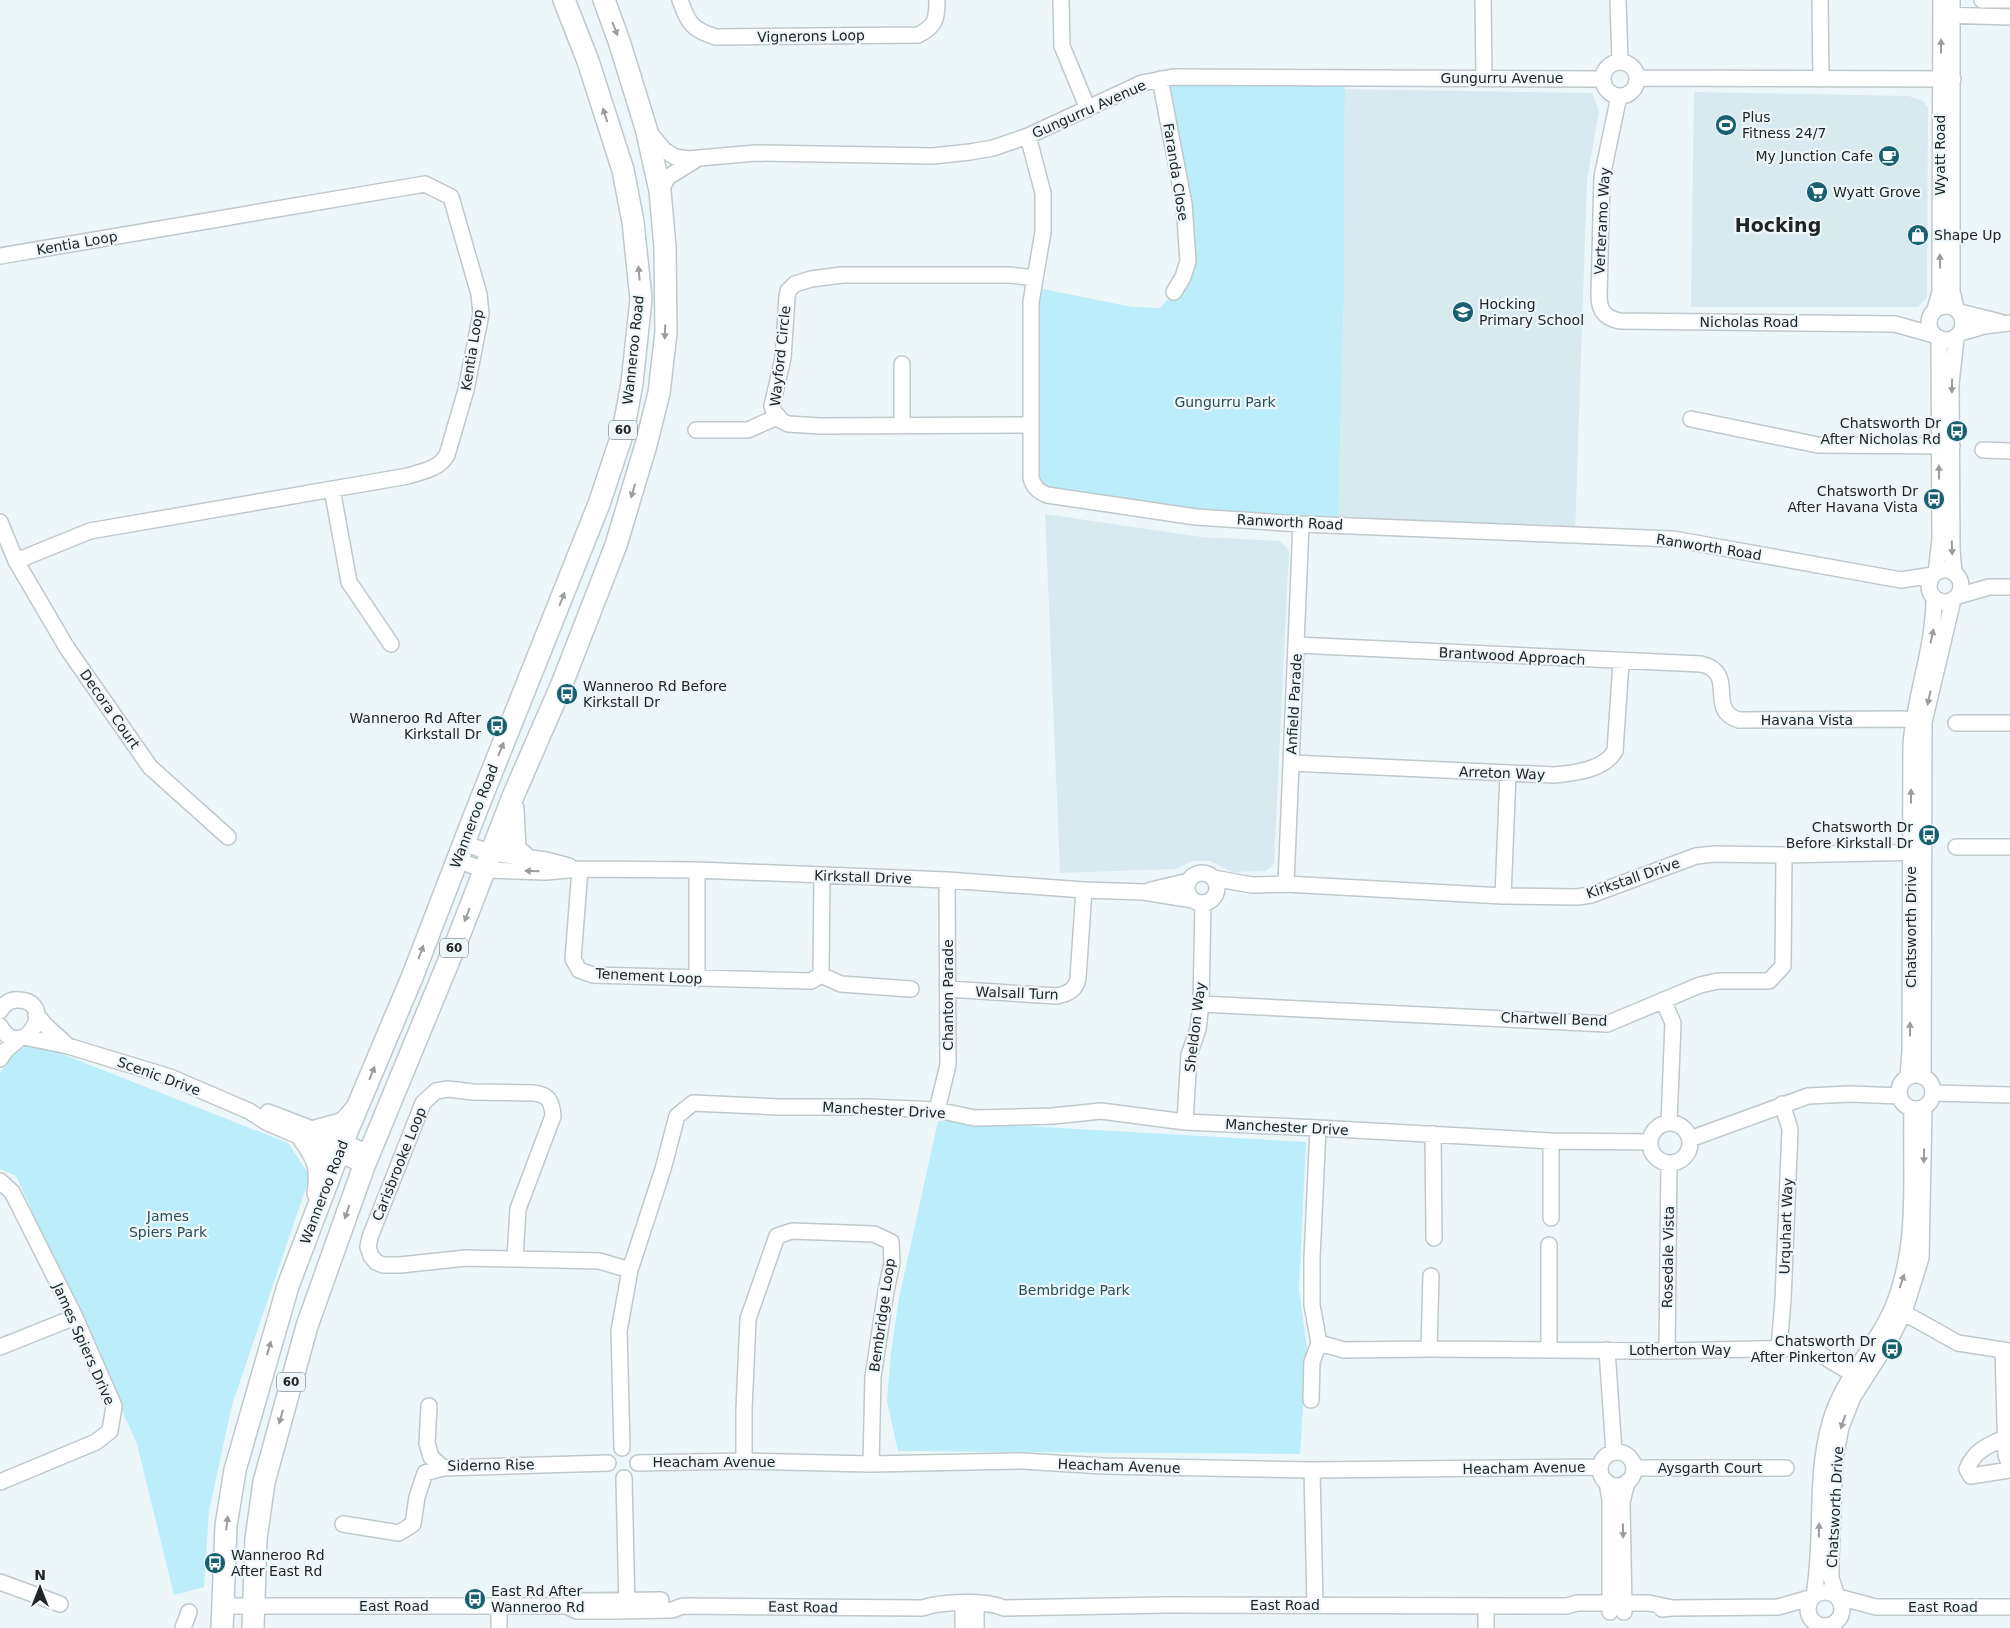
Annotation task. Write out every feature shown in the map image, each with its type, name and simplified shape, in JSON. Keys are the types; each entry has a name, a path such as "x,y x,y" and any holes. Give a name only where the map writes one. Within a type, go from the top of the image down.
{"highway":[{"name":"Wanneroo Road","path":"222,1628 226,1526 235,1470 274,1330 314,1215 413,975 599,504 623,432 639,319 639,274 633,222 623,170 588,61 564,0"},
{"name":"Wanneroo Road","path":"253,1628 256,1539 264,1482 307,1326 366,1160 514,794 562,684 616,545 646,445 659,393 666,333 665,246 660,191 646,128 604,0"},
{"path":"514,794 512,820 514,844 515,849 524,857"},
{"path":"314,1215 320,1170 312,1150 309,1135 344,1123 358,1107"}],"street":[{"name":"Vignerons Loop","path":"680,0 688,21 700,32 716,37 918,35 931,28 937,16 937,0"},
{"path":"1061,0 1062,46 1088,109"},
{"path":"1483,0 1484,78"},
{"path":"1618,0 1620,62"},
{"path":"1820,0 1821,79"},
{"name":"Wyatt Road","path":"1950,0 1944,8 1952,285 1958,310"},
{"path":"1982,0 2010,0"},
{"path":"1944,8 2010,17"},
{"path":"1620,62 1631,67 1636,78 1633,89 1629,93 1619,96 1608,92 1603,79 1607,68 1612,64 1620,62"},
{"name":"Gungurru Avenue","path":"646,128 664,150 675,157 697,159 756,153 933,156 992,148 1028,136 1142,83 1173,77 1603,79"},
{"path":"1636,78 1946,79"},
{"name":"Faranda Close","path":"1160,79 1184,204 1188,261 1183,277 1174,292"},
{"name":"Wyatt Road","path":"1933,313 1940,292 1946,79"},
{"name":"Verteramo Way","path":"1605,315 1599,306 1598,295 1602,177 1619,96"},
{"name":"Ranworth Road","path":"1028,136 1043,193 1043,232 1031,317 1031,478 1033,486 1039,492 1047,495 1196,517 1301,524 1673,539 1901,580 1932,596"},
{"name":"Gungurru Avenue","path":"660,191 668,177 697,159"},
{"name":"Kentia Loop","path":"0,256 425,184 451,197 479,294 481,314 466,390 447,455 443,462 435,468 408,476 90,531 16,562"},
{"name":"Wayford Circle","path":"1030,425 820,426 788,424 777,417 772,406 783,358 786,297 794,284 810,279 842,275 1009,275 1035,278"},
{"path":"1956,598 1961,586 1956,575 1952,550 1936,336 1929,326 1933,313 1946,306 2007,323"},
{"path":"1958,310 1964,323 1958,335 1945,446 1940,539 1934,574 1929,584 1932,596 1943,602 1989,587 2010,587"},
{"name":"Nicholas Road","path":"1895,324 1933,313"},
{"name":"Nicholas Road","path":"1605,315 1612,320 1620,321 1895,324 1936,336"},
{"path":"1936,336 1950,340 1958,335 2007,323"},
{"path":"902,364 902,426"},
{"path":"696,430 748,430 777,417"},
{"path":"1691,419 1818,445 1945,446"},
{"path":"1983,450 2010,451"},
{"path":"332,489 349,582 390,644"},
{"name":"Decora Court","path":"0,522 16,562 68,648 150,767 228,837"},
{"name":"Anfield Parade","path":"1286,884 1301,524"},
{"path":"1934,574 1946,570 1989,587"},
{"name":"Ranworth Road","path":"1901,580 1934,574"},
{"name":"Chatsworth Drive","path":"1916,1077 1919,721 1932,634 1932,596"},
{"name":"Chatsworth Drive","path":"1919,721 1956,598"},
{"name":"Brantwood Approach","path":"1297,645 1621,662 1701,664 1714,670 1721,680"},
{"name":"Arreton Way","path":"1291,763 1508,774 1571,774 1605,763 1612,758 1617,743 1621,662"},
{"name":"Havana Vista","path":"1721,680 1722,707 1729,716 1740,720 1919,721"},
{"path":"1956,723 2010,722"},
{"path":"1503,896 1508,774"},
{"path":"1956,847 2010,847"},
{"name":"Kirkstall Drive","path":"460,852 488,861 546,872 580,869 697,870 947,880 1084,890 1144,892 1203,900 1252,886 1286,884 1503,896 1577,898 1601,892 1696,856 1714,854 1784,855 1918,852"},
{"name":"Chartwell Bend","path":"1201,1004 1607,1024 1700,985 1718,981 1769,981 1783,966 1784,855"},
{"name":"Kirkstall Drive","path":"488,861 524,857 546,860 580,869"},
{"name":"Tenement Loop","path":"580,869 572,959 579,970 593,975 698,979 810,981 821,975"},
{"path":"697,870 698,979"},
{"path":"1200,873 1205,874 1213,878 1217,887 1203,900 1187,890 1189,881 1200,873"},
{"path":"822,875 821,975 842,984 911,989"},
{"name":"Kirkstall Drive","path":"1213,878 1252,886"},
{"name":"Chanton Parade","path":"937,1110 948,1066 947,880"},
{"name":"Kirkstall Drive","path":"1144,892 1189,881"},
{"name":"Walsall Turn","path":"948,990 1056,996 1070,992 1077,984 1078,978 1084,890"},
{"name":"Sheldon Way","path":"1185,1122 1189,1055 1198,1029 1201,1004 1203,900"},
{"path":"0,995 18,999"},
{"path":"0,1011 8,1002 18,999"},
{"name":"Scenic Drive","path":"18,999 30,1003 45,1025 68,1046"},
{"path":"1663,1000 1673,1023 1669,1123"},
{"path":"0,1059 5,1051 22,1037 30,1034 35,1028 36,1014"},
{"name":"Scenic Drive","path":"0,1026 7,1035 68,1046 170,1077 249,1111 268,1112 309,1135 341,1147 366,1160"},
{"path":"1916,1077 1932,1085 1933,1093 1932,1099 1918,1108 1906,1106 1900,1096 1901,1085 1916,1077"},
{"name":"Carisbrooke Loop","path":"515,1259 518,1209 553,1116 553,1107 549,1098 541,1094 532,1093 436,1090 423,1102 368,1246 371,1256 376,1262 383,1265 392,1265 466,1258 599,1261 630,1270"},
{"path":"1933,1093 2010,1095"},
{"path":"1690,1139 1808,1096 1850,1094 1900,1096"},
{"name":"Manchester Drive","path":"622,1448 619,1331 630,1270 663,1169 677,1116 693,1103 779,1107 869,1107 937,1110 975,1118 1053,1116 1101,1111 1185,1122 1551,1141 1650,1142"},
{"name":"Urquhart Way","path":"1779,1349 1783,1300 1790,1129 1782,1104"},
{"name":"Chatsworth Drive","path":"1813,1596 1826,1504 1838,1441 1858,1377 1892,1336 1899,1310 1915,1279 1922,1250 1918,1108"},
{"path":"1669,1123 1683,1128 1690,1139 1690,1148 1687,1154 1676,1163 1669,1164 1659,1160 1654,1155 1650,1142 1656,1129 1669,1123"},
{"path":"1311,1400 1312,1362 1319,1343 1312,1305 1312,1258 1318,1128"},
{"path":"1434,1134 1434,1238"},
{"path":"1551,1141 1551,1218"},
{"name":"Rosedale Vista","path":"1667,1351 1669,1164"},
{"name":"James Spiers Drive","path":"0,1180 12,1192 75,1317 114,1406 110,1432 96,1442 0,1482"},
{"name":"Bembridge Loop","path":"744,1461 748,1320 777,1236 792,1232 874,1234 891,1242 892,1263 873,1377 871,1464"},
{"path":"1549,1350 1550,1245"},
{"path":"1429,1349 1432,1276"},
{"path":"1899,1310 1958,1343 2007,1351 2005,1438 2006,1455 2010,1468 1971,1476 1967,1469 1980,1449 2005,1438"},
{"path":"0,1347 75,1317"},
{"name":"Lotherton Way","path":"1319,1343 1344,1350 1667,1351 1806,1348 1813,1350 1858,1377"},
{"path":"1607,1350 1614,1452"},
{"name":"Siderno Rise","path":"429,1406 427,1444 431,1457 443,1468 608,1463"},
{"path":"622,1448 635,1454 638,1463 635,1472 624,1478 614,1476 608,1463 610,1455 622,1448"},
{"path":"1617,1608 1622,1502 1627,1482 1631,1478 1634,1468 1630,1457 1625,1454 1614,1452 1604,1458 1600,1467 1603,1478 1607,1482 1616,1485 1627,1482"},
{"name":"Heacham Avenue","path":"638,1463 744,1461 871,1464 1022,1461 1113,1467 1312,1470 1600,1467"},
{"path":"343,1524 399,1533 413,1524 417,1497 425,1473 443,1468"},
{"name":"Aysgarth Court","path":"1634,1468 1786,1468"},
{"path":"1312,1470 1315,1605"},
{"path":"624,1478 627,1605"},
{"path":"1607,1482 1610,1500 1617,1608"},
{"name":"Chatsworth Drive","path":"1826,1504 1831,1578 1837,1596"},
{"path":"0,1582 60,1604"},
{"path":"1827,1591 1837,1596 1842,1607 1836,1624 1827,1626 1815,1624 1808,1607 1813,1596 1827,1591"},
{"name":"East Road","path":"222,1606 566,1606 579,1601 627,1605 672,1600 684,1606 922,1608 935,1614 969,1615 992,1604 1004,1608 1315,1605 1567,1606 1577,1604 1617,1608 1649,1603 1672,1608 1778,1607 1813,1596"},
{"name":"East Road","path":"1837,1596 1876,1607"},
{"path":"499,1606 499,1628"},
{"path":"1486,1606 1486,1628"},
{"name":"East Road","path":"1778,1607 1815,1624"},
{"name":"East Road","path":"1836,1624 1857,1611 1876,1607 2010,1607"},
{"path":"183,1628 189,1612"}],"shaded area":[{"name":"Hocking Primary School","path":"1345,89 1592,93 1599,111 1587,180 1575,535 1338,525 1344,294"},
{"path":"1694,92 1909,96 1923,101 1928,108 1927,297 1918,307 1691,307"},
{"path":"1045,514 1201,537 1280,541 1289,550 1274,864 1266,871 1232,872 1210,861 1193,861 1175,869 1060,873"}],"green space":[{"name":"Gungurru Park","path":"1345,78 1344,294 1338,525 1196,517 1033,486 1033,287 1132,307 1160,308 1174,292 1188,261 1160,79"},
{"name":"James Spiers Park","path":"28,1045 47,1048 288,1143 310,1176 232,1405 209,1511 204,1587 174,1595 137,1444 16,1176 0,1169 0,1073 15,1051"},
{"name":"Bembridge Park","path":"938,1121 1306,1142 1299,1289 1307,1348 1300,1454 898,1451 887,1401 891,1353 899,1298"}],"place":[{"name":"Plus Fitness 24/7","path":"1726,125"},
{"name":"My Junction Cafe","path":"1889,156"},
{"name":"Wyatt Grove","path":"1817,192"},
{"name":"Shape Up","path":"1918,235"},
{"name":"Hocking Primary School","path":"1463,312"},
{"name":"Chatsworth Dr After Nicholas Rd","path":"1957,431"},
{"name":"Chatsworth Dr After Havana Vista","path":"1934,499"},
{"name":"Wanneroo Rd Before Kirkstall Dr","path":"567,694"},
{"name":"Wanneroo Rd After Kirkstall Dr","path":"497,726"},
{"name":"Chatsworth Dr Before Kirkstall Dr","path":"1929,835"},
{"name":"Chatsworth Dr After Pinkerton Av","path":"1892,1349"},
{"name":"Wanneroo Rd After East Rd","path":"215,1563"},
{"name":"East Rd After Wanneroo Rd","path":"475,1599"}],"district":[{"name":"Hocking","path":"1778,225"}]}
